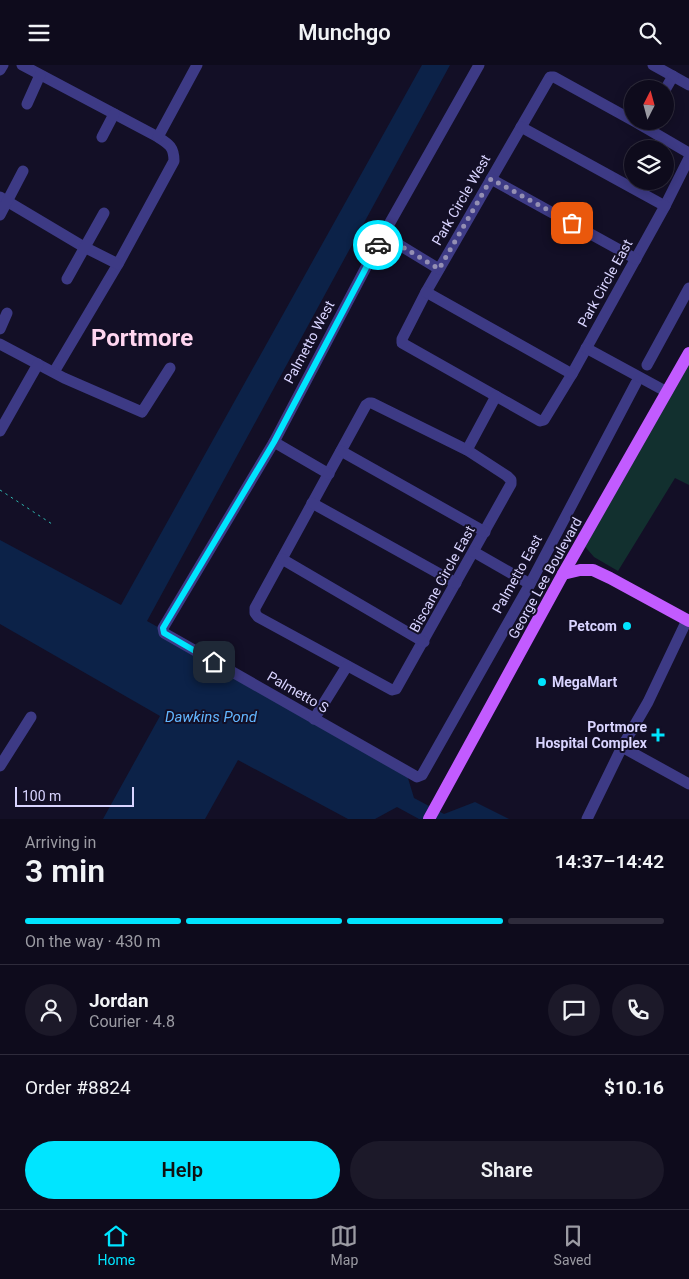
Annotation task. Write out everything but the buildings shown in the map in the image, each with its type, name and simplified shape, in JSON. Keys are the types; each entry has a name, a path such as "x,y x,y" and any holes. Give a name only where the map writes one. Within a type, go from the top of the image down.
{"main road":[{"name":"George Lee Boulevard","path":"429,819 563,575 689,353"},
{"path":"582,543 585,559 593,571"},
{"path":"563,575 580,570 593,571 610,578 688,621"}],"street":[{"path":"0,70 3,65"},
{"path":"22,65 158,137 174,151 174,161 118,264 54,373"},
{"path":"158,137 197,65"},
{"name":"Palmetto West","path":"162,631 274,442 383,235 479,65"},
{"path":"653,65 689,85"},
{"path":"27,104 40,75"},
{"path":"671,80 673,76"},
{"name":"Park Circle West","path":"496,396 401,341 426,292 550,77 624,114"},
{"path":"102,137 114,114"},
{"path":"520,127 665,206"},
{"path":"653,130 689,153"},
{"name":"Park Circle East","path":"496,396 540,421 544,420 636,259 689,158"},
{"path":"0,215 4,199 22,171"},
{"path":"491,179 636,259"},
{"path":"4,199 84,247 118,264"},
{"path":"67,279 104,213"},
{"path":"383,235 439,269"},
{"path":"647,365 689,288"},
{"path":"426,292 572,374"},
{"path":"0,329 7,313"},
{"path":"0,344 54,373 142,413 170,368"},
{"path":"586,348 667,392"},
{"path":"0,431 38,364"},
{"name":"Palmetto East","path":"419,777 530,584 636,383"},
{"path":"314,719 346,666 258,617 255,613 255,608 366,405 372,403 467,451 496,396"},
{"path":"274,442 329,474"},
{"path":"341,451 485,532"},
{"name":"Biscane Circle East","path":"346,666 394,690 424,642 511,484 508,476 467,451"},
{"path":"312,503 456,583"},
{"path":"474,552 530,584"},
{"path":"282,559 424,642"},
{"path":"587,819 622,747 648,702 688,621"},
{"name":"Palmetto S","path":"162,631 419,777"},
{"path":"0,766 31,717"},
{"path":"622,747 689,784"}],"path":[{"path":"0,490 52,525"}],"green space":[{"path":"689,362 689,485 675,478 618,571 594,557 582,543"}],"water":[{"name":"Dawkins Pond","path":"422,65 450,65 147,621 404,765 414,798 444,814 475,802 509,819 419,819 397,807 375,819 348,819 238,760 205,819 103,819 160,716 0,624 0,540 121,605"}],"way so far":[{"path":"378,245 383,235 439,269 491,179 572,223"}],"place":[{"name":"Petcom","path":"627,626"},
{"name":"MegaMart","path":"542,682"},
{"name":"Portmore Hospital Complex","path":"658,735"}],"district":[{"name":"Portmore","path":"142,338"}],"route":[{"path":"214,662 164,633 162,631 163,628 274,442 378,245"}]}
